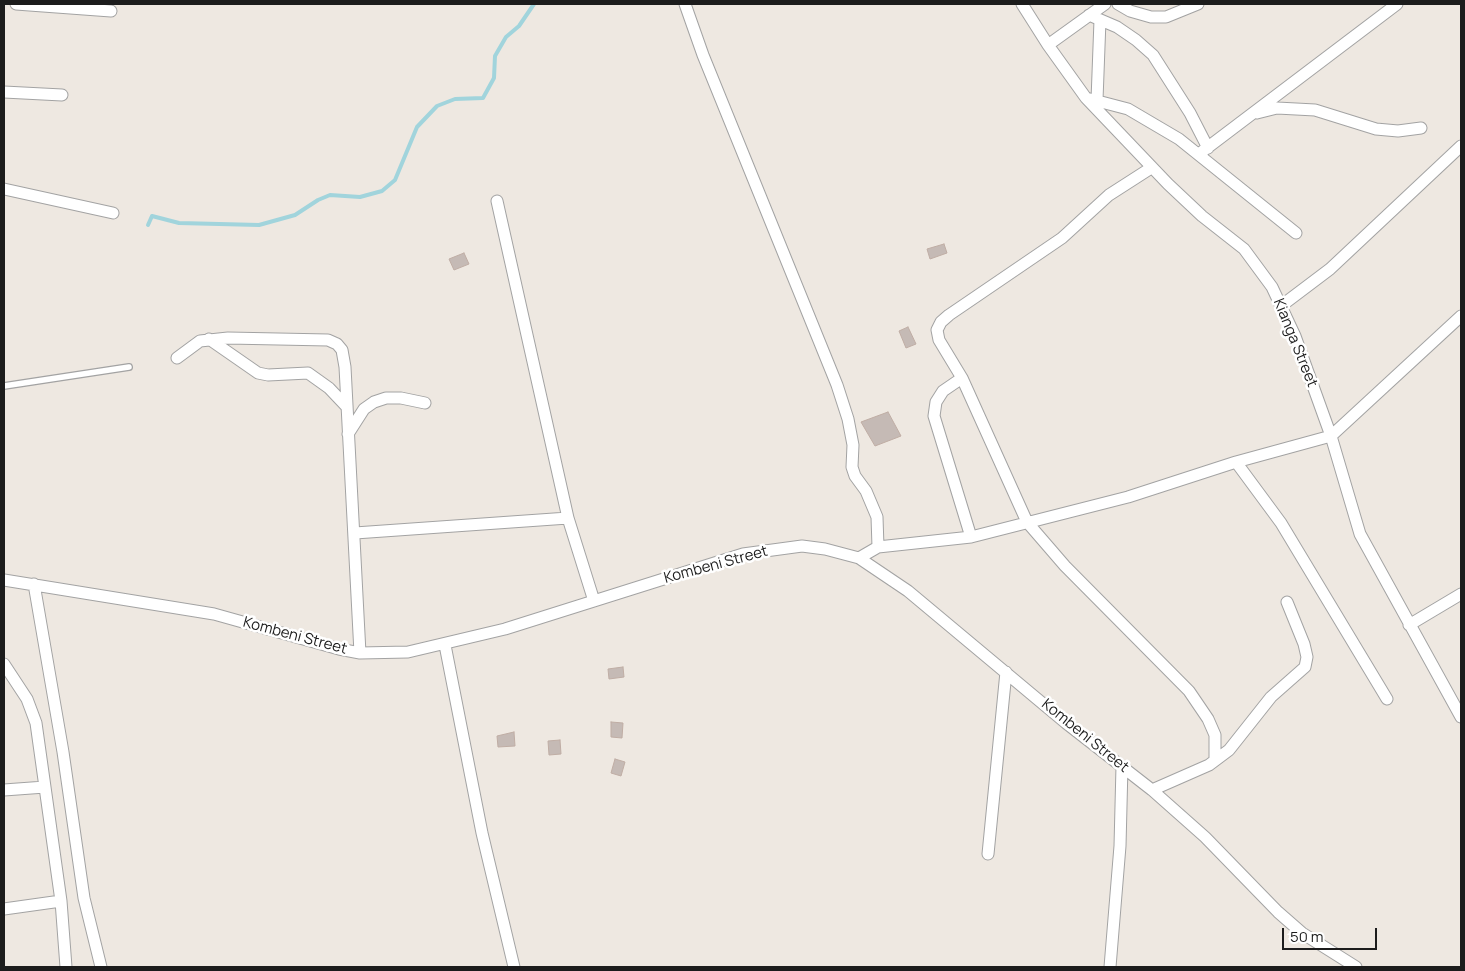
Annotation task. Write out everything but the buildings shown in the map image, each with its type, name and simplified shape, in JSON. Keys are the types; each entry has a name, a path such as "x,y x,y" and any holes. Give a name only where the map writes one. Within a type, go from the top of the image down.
{"street":[{"path":"16,4 111,11"},
{"path":"685,4 703,55 837,385 848,419 853,445 852,467 877,517 878,547"},
{"name":"Kianga Street","path":"1022,4 1048,45 1152,168 1202,216 1244,249 1272,287 1295,336 1330,436 1360,534 1461,717"},
{"path":"1048,45 1095,18 1105,4"},
{"path":"1118,4 1130,11 1151,17 1166,17 1193,5"},
{"path":"1204,151 1397,4"},
{"path":"1095,18 1092,99 1128,109 1178,139 1204,151 1296,233"},
{"path":"1095,18 1117,27 1136,40 1153,56 1190,112 1204,151"},
{"path":"4,92 62,95"},
{"path":"1253,114 1277,108 1307,109 1376,128 1398,131 1421,128"},
{"path":"1281,306 1330,269 1461,146"},
{"path":"1152,168 1109,195 1062,238 941,322 937,330 939,340 962,378 1027,522 1065,566 1189,690 1208,719 1215,734 1215,760"},
{"path":"4,189 113,213"},
{"path":"497,201 568,518 594,601"},
{"path":"859,558 878,547 971,537 1128,496 1236,462 1330,436 1461,316"},
{"path":"177,358 200,341 209,339 304,338 328,340 337,344 342,350 345,367 355,533 360,653"},
{"path":"209,339 258,373 268,375 308,373 329,388 347,407"},
{"path":"962,378 942,391 936,402 934,416 971,537"},
{"path":"348,434 364,409 374,402 386,398 401,398 425,403"},
{"path":"1236,462 1281,523 1387,699"},
{"path":"355,533 568,518"},
{"name":"Kombeni Street","path":"4,580 214,614 339,649 360,653 408,652 505,630 743,554 802,546 826,549 859,558 908,591 1152,790 1205,836 1278,912 1302,933 1356,967"},
{"path":"34,584 64,752 84,898 101,967"},
{"path":"1409,625 1461,594"},
{"path":"1152,790 1192,774 1215,760 1234,744 1271,697 1305,667 1307,658 1304,644 1287,602"},
{"path":"445,645 482,832 514,967"},
{"path":"4,664 27,699 36,722 61,901 66,967"},
{"path":"988,854 1006,672"},
{"path":"1110,967 1120,846 1122,766"},
{"path":"4,790 46,787"},
{"path":"4,909 61,901"}],"lane":[{"path":"4,386 129,367"}],"waterway":[{"path":"148,225 152,216 179,223 259,225 295,215 318,200 330,195 360,197 382,191 395,180 417,127 437,106 455,99 483,98 494,78 495,56 506,37 519,26 534,4"}]}
